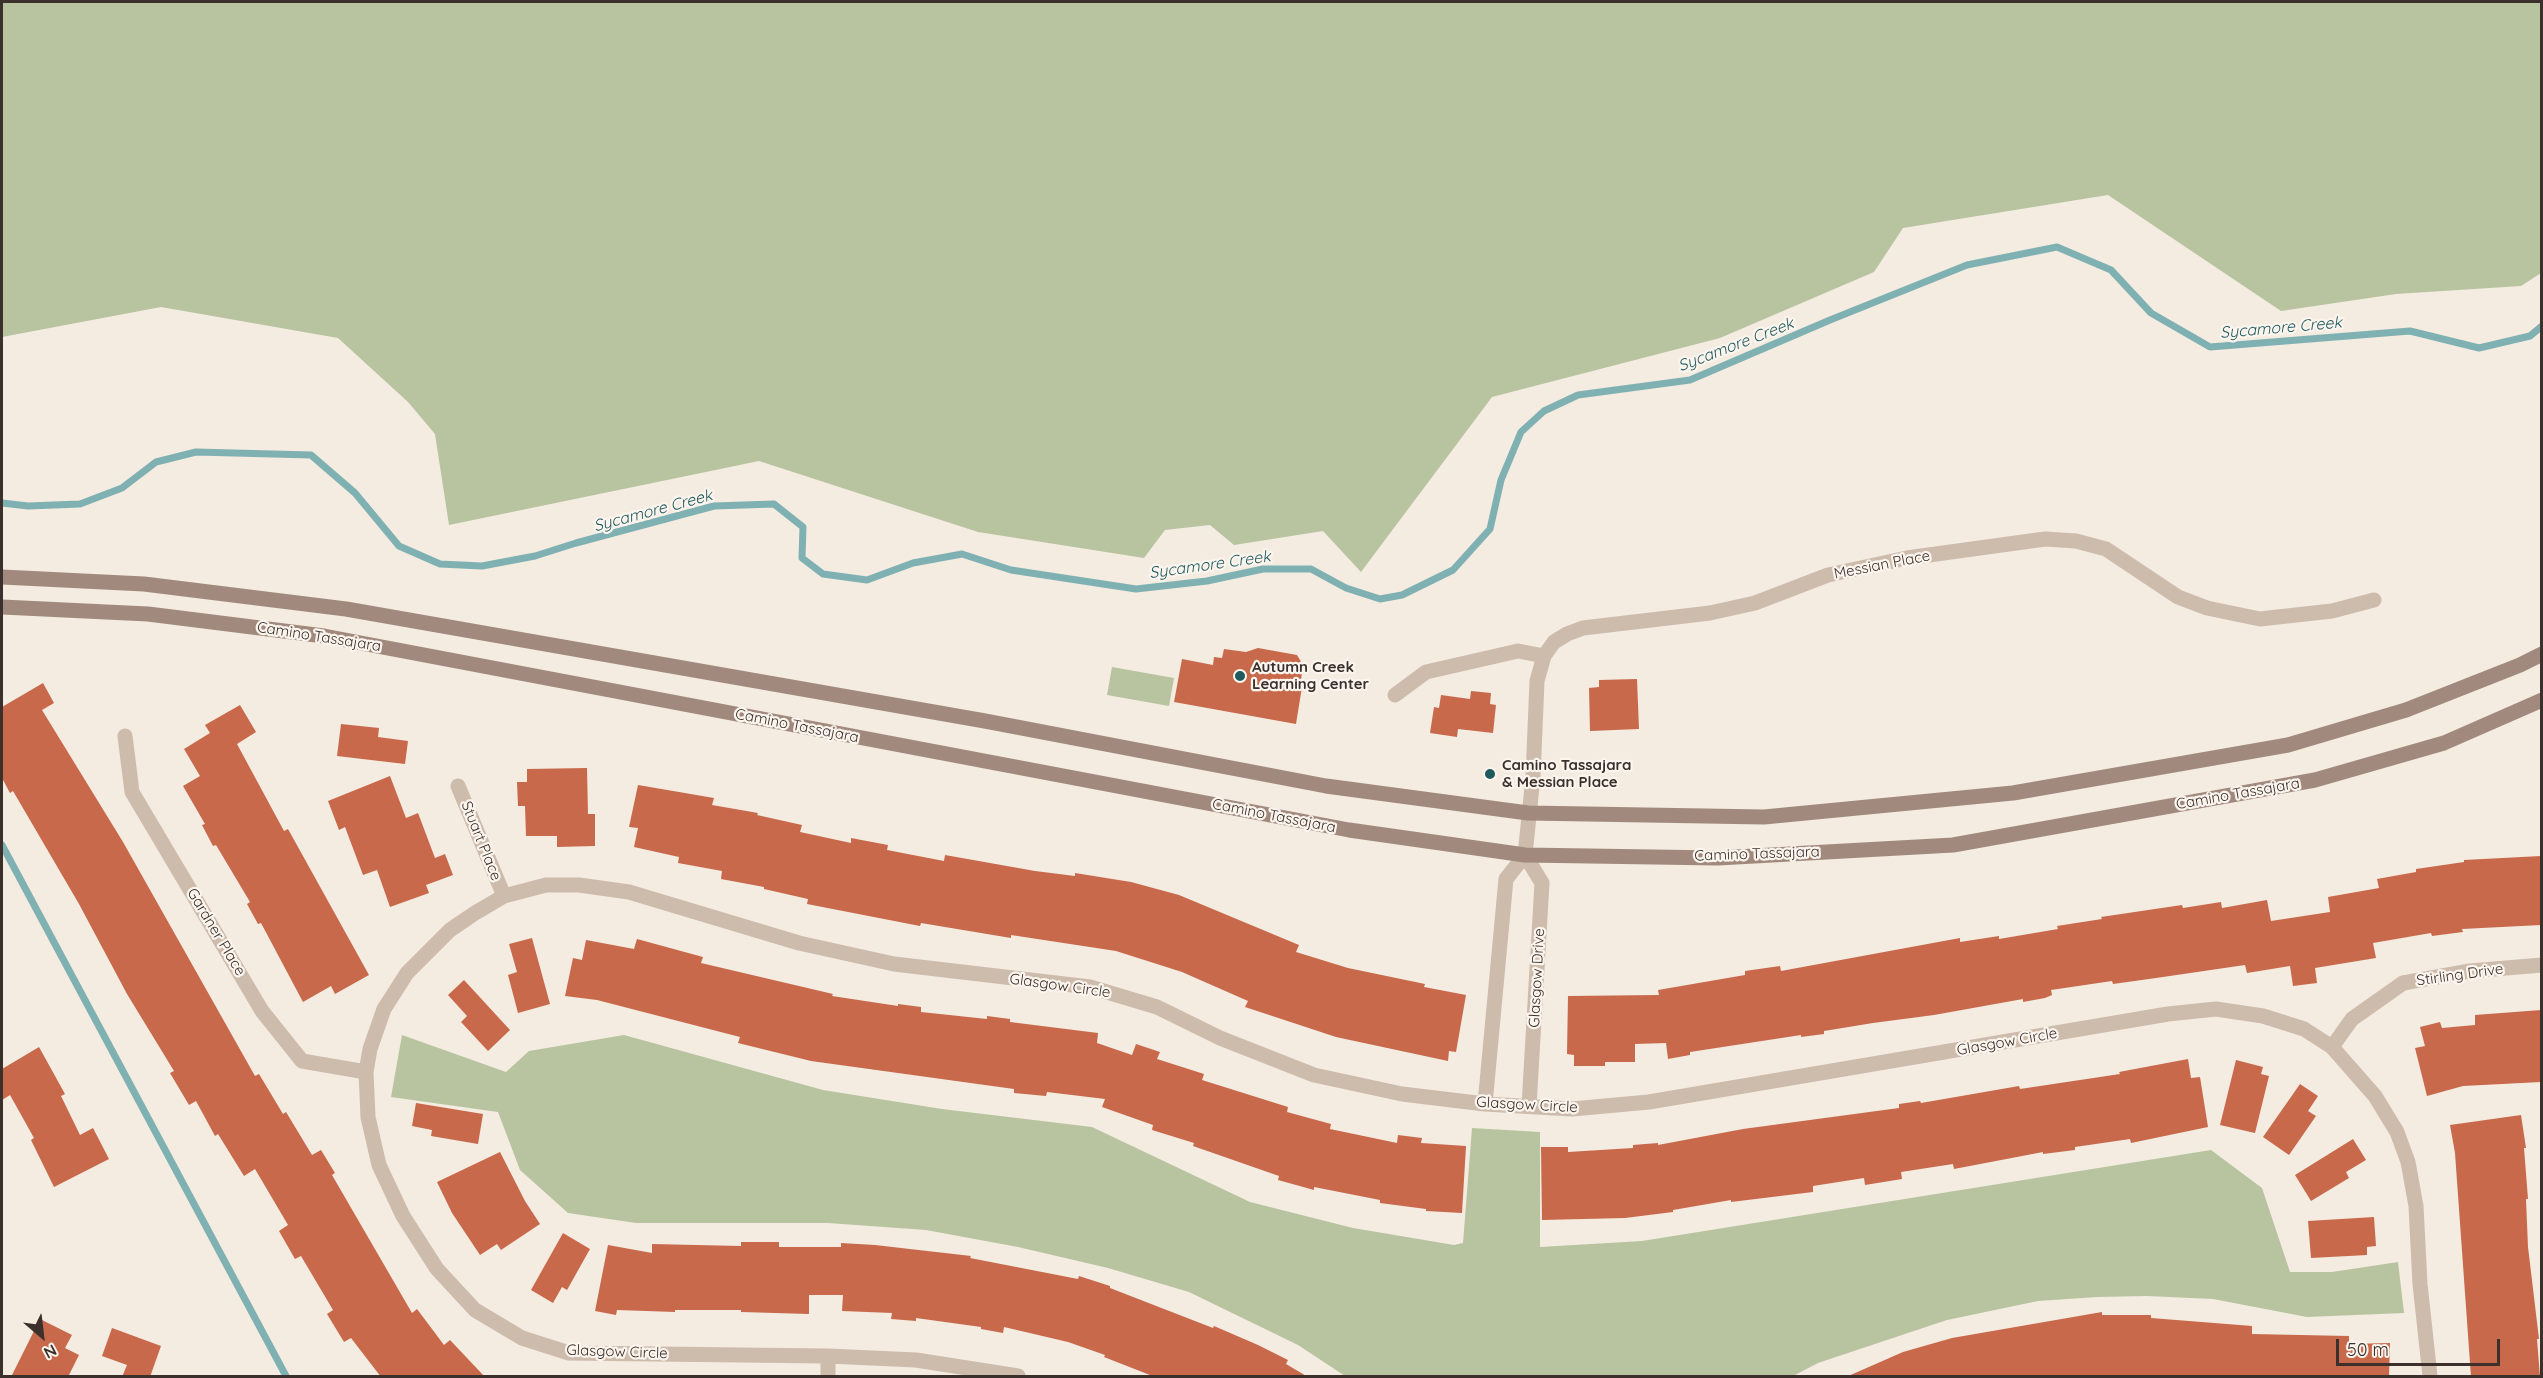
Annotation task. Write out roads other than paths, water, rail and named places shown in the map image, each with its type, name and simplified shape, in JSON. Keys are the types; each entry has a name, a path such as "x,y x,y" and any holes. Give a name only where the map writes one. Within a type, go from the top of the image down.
{"main road":[{"name":"Camino Tassajara","path":"2,577 144,584 346,609 963,717 1326,786 1528,813 1764,818 2013,793 2288,745 2406,710 2520,665 2541,654"},
{"name":"Camino Tassajara","path":"2,607 147,614 324,636 1349,830 1525,855 1718,858 1953,845 2315,780 2444,742 2541,700"}],"street":[{"name":"Messian Place","path":"1544,656 1554,642 1567,633 1583,628 1710,613 1755,603 1839,573 1907,558 2045,539 2076,541 2106,549 2178,597 2207,608 2260,619 2332,611 2374,600"},
{"path":"1395,695 1426,672 1518,651 1544,656 1537,681 1533,777 1525,855 1506,879 1485,1104"},
{"name":"Gardner Place","path":"125,736 132,792 262,1011 302,1061 366,1072"},
{"name":"Stuart Place","path":"458,786 504,896"},
{"name":"Glasgow Drive","path":"1525,855 1542,883 1529,1106"},
{"name":"Glasgow Circle","path":"1018,1377 916,1360 828,1356 569,1353 522,1338 475,1310 437,1269 403,1216 379,1165 368,1117 366,1072 370,1050 384,1009 407,973 450,930 475,912 504,896 546,885 579,885 629,892 799,943 894,964 1090,987 1157,1007 1220,1038 1314,1076 1402,1094 1485,1104 1572,1109 1649,1102 2169,1014 2216,1009 2263,1016 2304,1029 2332,1047 2375,1096 2397,1132 2408,1162 2416,1206 2420,1284 2430,1377"},
{"name":"Stirling Drive","path":"2332,1047 2352,1019 2403,983 2470,970 2541,965"},
{"path":"828,1356 828,1377"}],"waterway":[{"name":"Sycamore Creek","path":"2,503 28,506 80,504 122,488 156,462 196,452 311,455 355,493 399,546 440,564 482,566 535,556 714,506 774,504 803,527 802,558 823,574 867,580 913,563 962,554 1011,570 1136,589 1207,581 1263,569 1311,569 1346,588 1380,599 1402,595 1453,570 1490,529 1501,480 1521,432 1544,411 1578,395 1690,380 1967,265 2057,247 2111,270 2151,313 2210,347 2410,331 2479,348 2530,336 2542,326"},
{"path":"2,845 286,1376"}],"place":[{"name":"Autumn Creek Learning Center","path":"1240,676"},
{"name":"Camino Tassajara & Messian Place","path":"1490,774"}]}
